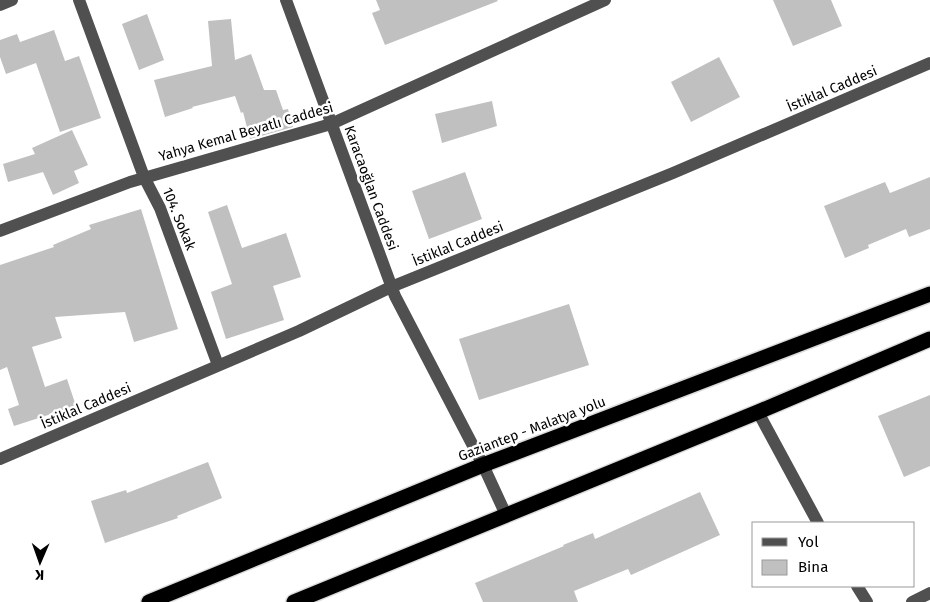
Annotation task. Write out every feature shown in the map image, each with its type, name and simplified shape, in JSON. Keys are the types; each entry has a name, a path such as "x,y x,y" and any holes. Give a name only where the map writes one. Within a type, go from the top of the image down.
{"highway":[{"name":"Gaziantep - Malatya yolu","path":"148,602 483,465 930,294"},
{"path":"294,602 758,412 930,339"}],"street":[{"path":"0,5 12,0"},
{"name":"104. Sokak","path":"79,0 144,178 160,208 218,365"},
{"name":"Karacaoğlan Caddesi","path":"286,0 391,287 483,465 506,515"},
{"name":"Yahya Kemal Beyatlı Caddesi","path":"0,231 144,178 331,124 605,0"},
{"name":"İstiklal Caddesi","path":"0,459 299,331 391,287 664,176 930,63"},
{"path":"758,412 817,522"},
{"path":"858,587 868,602"},
{"path":"912,602 930,593"}],"building":[{"path":"376,0 498,1 385,45 372,13 380,10"},
{"path":"773,0 831,0 842,26 793,46"},
{"path":"147,14 164,60 139,70 122,24"},
{"path":"231,19 235,60 251,54 264,90 276,90 283,110 288,109 293,127 250,139 243,112 241,113 235,96 192,107 165,117 154,80 212,66 208,21"},
{"path":"54,30 65,61 79,56 101,118 60,132 36,63 6,74 0,57 0,40 17,34 20,42"},
{"path":"719,57 740,97 691,122 671,82"},
{"path":"492,101 497,126 442,143 435,114"},
{"path":"72,130 88,165 74,171 79,183 53,195 43,172 8,182 3,164 35,154 32,148"},
{"path":"465,172 482,219 429,239 412,191"},
{"path":"930,177 930,229 909,237 906,229 868,245 869,248 845,258 824,206 885,182 890,193"},
{"path":"227,205 242,248 286,233 301,277 273,286 284,320 226,339 211,292 232,284 208,212"},
{"path":"141,209 178,329 134,342 125,312 55,317 62,338 32,347 45,387 67,379 76,406 14,426 8,409 19,405 7,367 0,370 0,265 54,247 53,245 91,229 89,225"},
{"path":"569,304 589,365 479,400 459,339"},
{"path":"930,395 930,466 904,477 878,416"},
{"path":"208,462 222,498 177,516 178,518 105,543 91,501 126,490 127,493"},
{"path":"700,492 720,535 631,575 628,569 574,591 578,602 483,602 475,583 593,533 595,539"}]}
